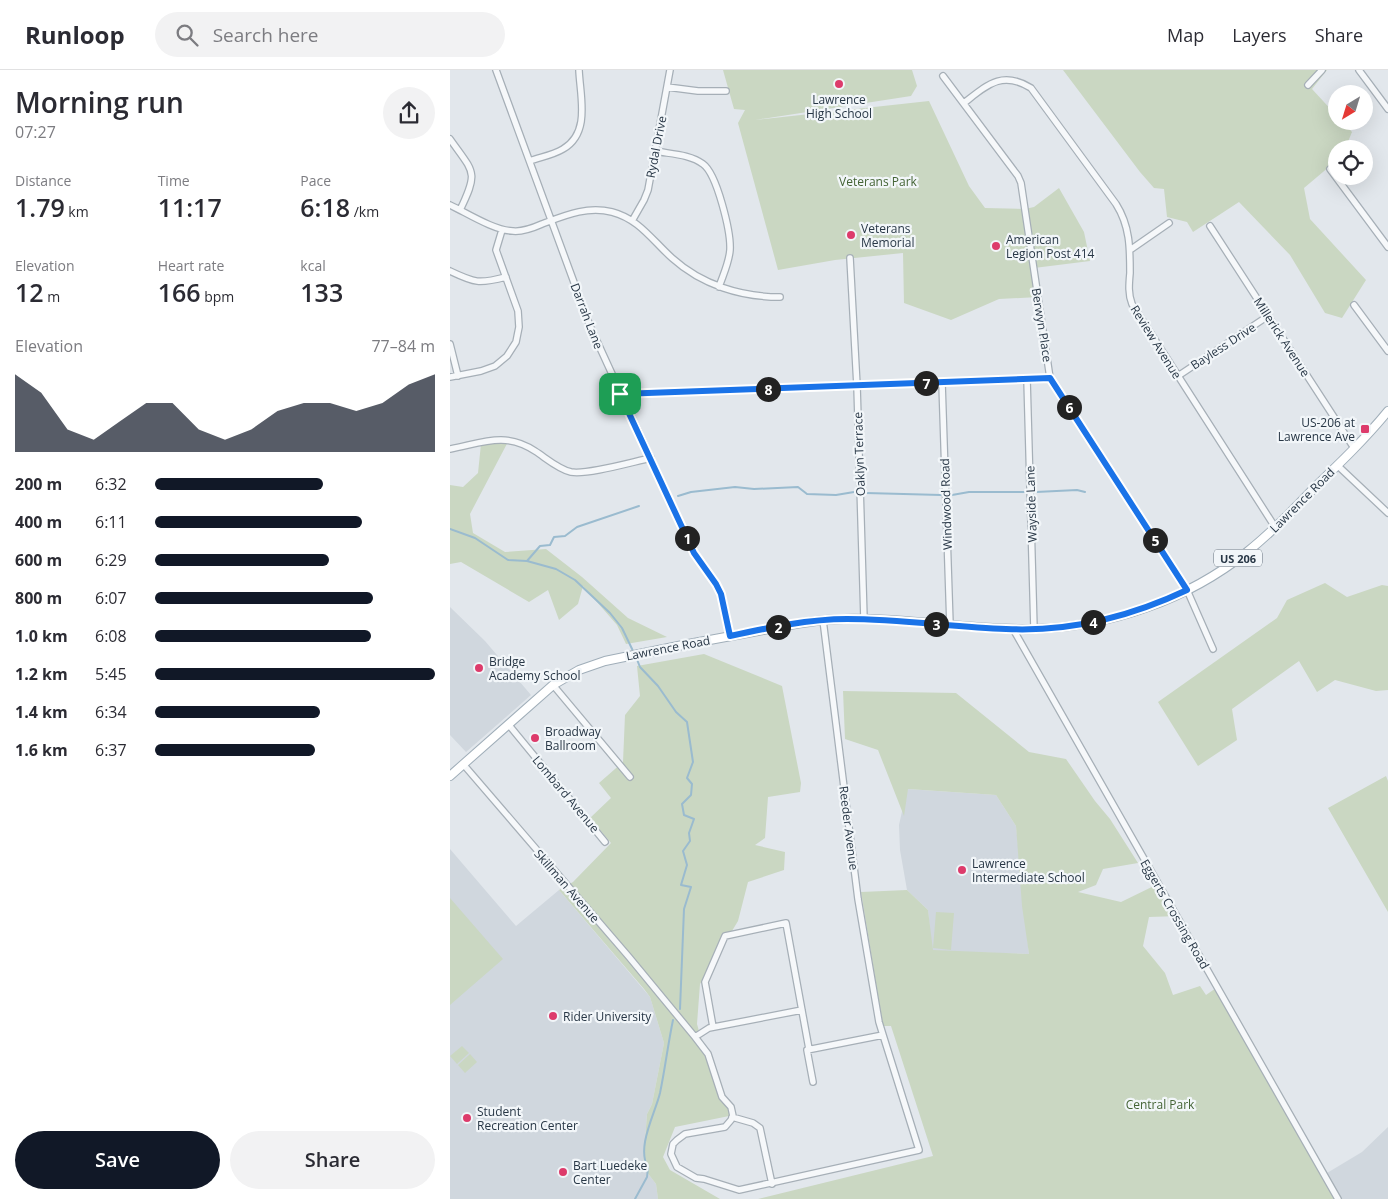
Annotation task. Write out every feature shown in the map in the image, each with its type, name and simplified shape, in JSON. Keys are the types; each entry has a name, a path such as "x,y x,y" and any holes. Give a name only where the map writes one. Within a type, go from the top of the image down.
{"main road":[{"name":"Lawrence Road","path":"450,776 553,685 569,675 592,665 730,636 823,620 864,619 1034,629 1065,627 1111,619 1153,605 1187,590 1225,568 1253,547 1337,466 1388,411"}],"street":[{"name":"Darrah Lane","path":"496,70 590,326 694,553 721,594 730,636"},
{"path":"530,161 565,148 578,133 582,119 579,70"},
{"name":"Rydal Drive","path":"632,220 648,190 670,70"},
{"path":"1308,85 1322,70"},
{"path":"1359,70 1388,109"},
{"name":"Berwyn Place","path":"945,78 1021,183 1050,378 1187,590 1213,649"},
{"name":"Review Avenue","path":"964,103 988,84 999,79 1013,79 1031,88 1119,208 1127,228 1130,250 1130,299 1275,527"},
{"path":"667,87 698,91 726,91"},
{"path":"450,139 469,166 472,176 471,187 460,210"},
{"path":"655,151 696,159 707,167 715,180 730,240 729,258 720,287"},
{"path":"1342,185 1388,247"},
{"path":"450,205 502,230 520,231 573,212 595,210 614,213 632,220 668,254 706,281 745,294 780,297"},
{"path":"1130,250 1169,223"},
{"name":"Millerick Avenue","path":"1210,226 1354,448"},
{"path":"450,377 481,371 495,366 507,356 516,342 519,319 496,250 502,230"},
{"name":"Oaklyn Terrace","path":"850,258 857,386 864,619"},
{"path":"450,271 477,282 506,277"},
{"path":"1354,305 1388,351"},
{"name":"Bayless Drive","path":"1178,376 1268,316"},
{"path":"450,344 458,376"},
{"path":"620,394 1050,378"},
{"name":"Wayside Lane","path":"1027,379 1034,629"},
{"name":"Windwood Road","path":"942,383 950,625"},
{"path":"450,450 509,439 524,444 563,469 578,472 650,458"},
{"path":"1337,466 1388,513"},
{"name":"Reeder Avenue","path":"772,1184 919,1150 879,1022 858,899 823,620"},
{"name":"Eggerts Crossing Road","path":"1013,629 1338,1199"},
{"path":"553,685 630,777"},
{"name":"Lombard Avenue","path":"508,724 605,842"},
{"name":"Skillman Avenue","path":"463,764 702,1045 712,1064 722,1097 731,1107 732,1117"},
{"path":"713,1027 705,982 725,936 786,923 809,1049 807,1050 813,1082"},
{"path":"695,1036 713,1027 802,1010"},
{"path":"809,1049 883,1035"},
{"path":"732,1117 754,1124 760,1128 772,1184 734,1190 696,1178 681,1171 674,1164 673,1144 680,1136 725,1127 729,1124 732,1117"}],"shaded area":[{"name":"Bridge Academy School","path":"450,607 485,641 531,695 466,752 450,735"},
{"name":"Lawrence Intermediate School","path":"907,789 996,795 1016,826 1029,954 932,951 928,910 907,890 900,850 899,825"},
{"name":"Rider University","path":"450,849 516,926 559,890 650,997 664,1043 652,1104 647,1114 643,1167 656,1184 658,1199 450,1199"},
{"path":"1388,1127 1388,1199 1342,1199 1327,1173 1362,1152"}],"green space":[{"name":"Veterans Park","path":"723,70 912,70 917,86 911,96 755,120 929,101 969,186 985,208 1025,209 1034,207 1059,188 1084,232 1090,261 1034,268 1038,297 999,299 951,320 904,303 903,253 835,260 778,270 738,123 745,110 734,109"},
{"path":"1063,70 1327,70 1312,89 1328,106 1328,130 1350,130 1352,132 1349,140 1328,140 1328,168 1304,188 1310,219 1366,280 1342,318 1325,313 1290,255 1239,202 1193,232 1187,222 1167,217 1164,189 1154,188"},
{"path":"510,438 470,514 473,533 505,552 546,549 582,577 628,618 667,637 626,644 617,625 583,586 578,604 559,620 548,590 529,602 461,562 450,564 450,485 463,487 478,473 481,444"},
{"path":"1325,583 1347,597 1382,585 1388,586 1388,690 1376,691 1335,680 1317,692 1299,661 1232,709 1237,740 1198,766 1158,702 1277,618 1287,600"},
{"path":"704,654 782,686 801,783 800,792 768,797 765,838 755,845 785,852 784,870 748,882 738,921 700,984 697,1024 703,1045 734,1115 675,1127 663,1157 670,1170 720,1199 658,1199 656,1184 643,1167 647,1114 652,1104 664,1043 650,997 559,890 573,882 611,843 590,818 611,798 599,783 623,762 625,715 640,696 637,666"},
{"name":"Central Park","path":"843,691 956,693 1029,752 1066,759 1110,819 1138,863 1103,869 1096,885 1078,892 1121,902 1160,883 1179,916 1149,917 1143,946 1165,973 1173,995 1200,986 1206,995 1219,986 1342,1199 758,1199 933,1156 891,1026 883,1026 861,892 907,890 928,910 933,950 1029,954 1022,906 1016,826 996,795 908,789 904,816 878,750 845,739"},
{"path":"1386,776 1388,781 1388,912 1328,808"},
{"path":"450,898 503,959 450,1005"},
{"path":"936,912 954,913 951,950 933,948"},
{"path":"462,1046 469,1053 457,1064 450,1056"},
{"path":"470,1054 477,1062 465,1073 458,1065"}],"waterway":[{"path":"678,496 691,492 735,487 754,489 798,487 807,494 836,495 854,492"},
{"path":"1036,492 1077,490 1085,492"},
{"path":"952,495 969,492 1027,492"},
{"path":"866,493 941,495"},
{"path":"527,561 540,546 550,545 554,537 565,536 577,527 639,506"},
{"path":"450,529 475,538 508,560 527,561 556,569 575,580 610,613 622,628 634,653"},
{"path":"636,657 640,667 658,686 676,712 687,722 693,762 687,778 692,784 691,795 682,804 684,815 694,819 689,833 690,841 683,851 687,865 681,885 691,887 684,909 680,1009"},
{"path":"635,1199 647,1177 645,1141 660,1093 673,1020"}],"place":[{"name":"Lawrence High School","path":"839,84"},
{"name":"Veterans Memorial","path":"851,235"},
{"name":"American Legion Post 414","path":"996,246"},
{"name":"US-206 at Lawrence Ave","path":"1365,429"},
{"name":"Bridge Academy School","path":"479,668"},
{"name":"Broadway Ballroom","path":"535,738"},
{"name":"Lawrence Intermediate School","path":"962,870"},
{"name":"Rider University","path":"553,1016"},
{"name":"Student Recreation Center","path":"467,1118"},
{"name":"Bart Luedeke Center","path":"563,1172"}],"route":[{"path":"1050,378 1187,590 1129,614 1061,628 1007,629 845,619 808,622 730,636 721,594 716,584 698,561 620,394 1050,378"}]}
